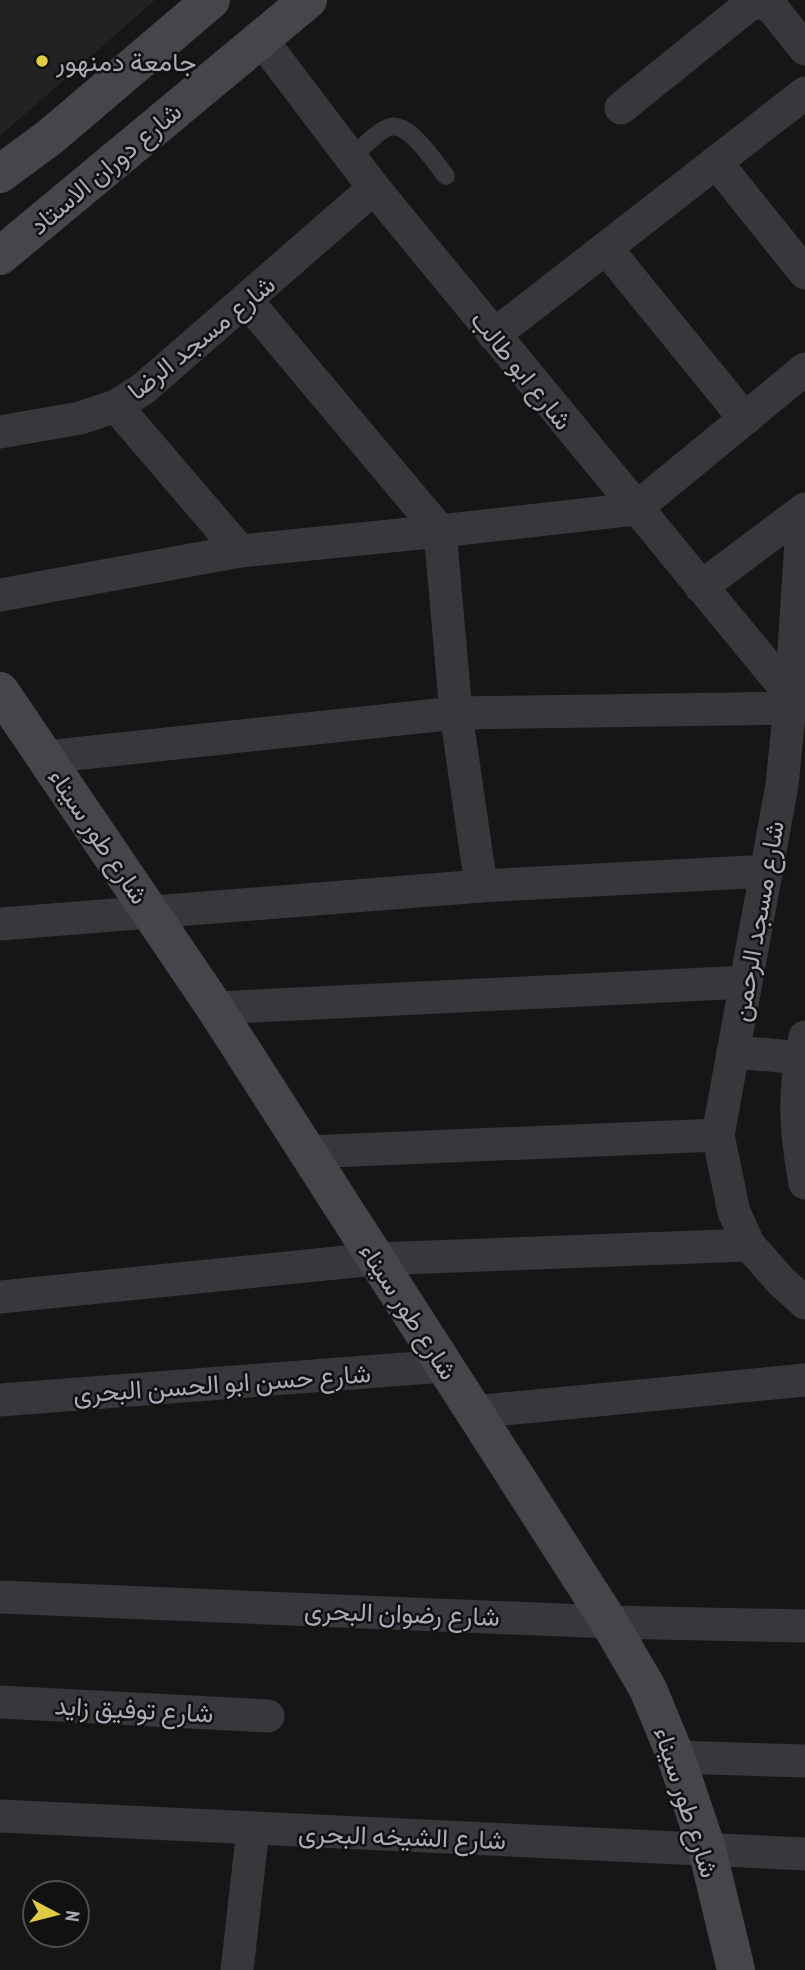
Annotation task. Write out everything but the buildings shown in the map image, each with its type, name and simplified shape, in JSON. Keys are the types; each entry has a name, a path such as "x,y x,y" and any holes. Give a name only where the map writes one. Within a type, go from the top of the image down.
{"street":[{"path":"0,174 50,137 211,0"},
{"name":"شارع دوران الاستاد","path":"0,256 308,0"},
{"path":"621,108 734,6 763,1 774,10 805,49"},
{"name":"شارع ابو طالب","path":"261,39 374,188 701,587 791,702"},
{"path":"494,335 805,93"},
{"path":"716,162 805,273"},
{"name":"شارع مسجد الرضا","path":"0,432 80,418 116,405 143,389 374,188"},
{"path":"606,248 745,419"},
{"path":"247,301 440,531 456,713 481,886"},
{"path":"0,595 240,551 635,509 745,419 801,380"},
{"path":"116,405 240,551"},
{"path":"701,587 804,510"},
{"name":"شارع مسجد الرحمن","path":"804,510 791,702 794,787 766,871 718,1135 734,1212 749,1245 780,1281 805,1303"},
{"name":"شارع طور سيناء","path":"0,691 215,1008 609,1622 648,1689 676,1756 707,1849 736,1970"},
{"path":"46,757 456,713 791,702"},
{"path":"0,924 481,886 766,871"},
{"path":"215,1008 746,982"},
{"path":"733,1052 803,1052 795,1095 798,1145 805,1183"},
{"path":"307,1152 718,1135"},
{"path":"0,1297 375,1259 749,1245"},
{"name":"شارع حسن ابو الحسن البحرى","path":"0,1400 444,1366"},
{"path":"473,1412 805,1380"},
{"name":"شارع رضوان البحرى","path":"0,1597 609,1622 805,1626"},
{"name":"شارع توفيق زايد","path":"0,1702 268,1716"},
{"path":"676,1756 805,1761"},
{"name":"شارع الشيخه البحرى","path":"0,1816 805,1854"},
{"path":"237,1970 253,1829"}],"lane":[{"path":"351,158 389,127 401,127 411,134 446,176"}],"shaded area":[{"name":"جامعة دمنهور","path":"0,0 155,0 0,136"}],"place":[{"name":"جامعة دمنهور","path":"42,61"}]}
